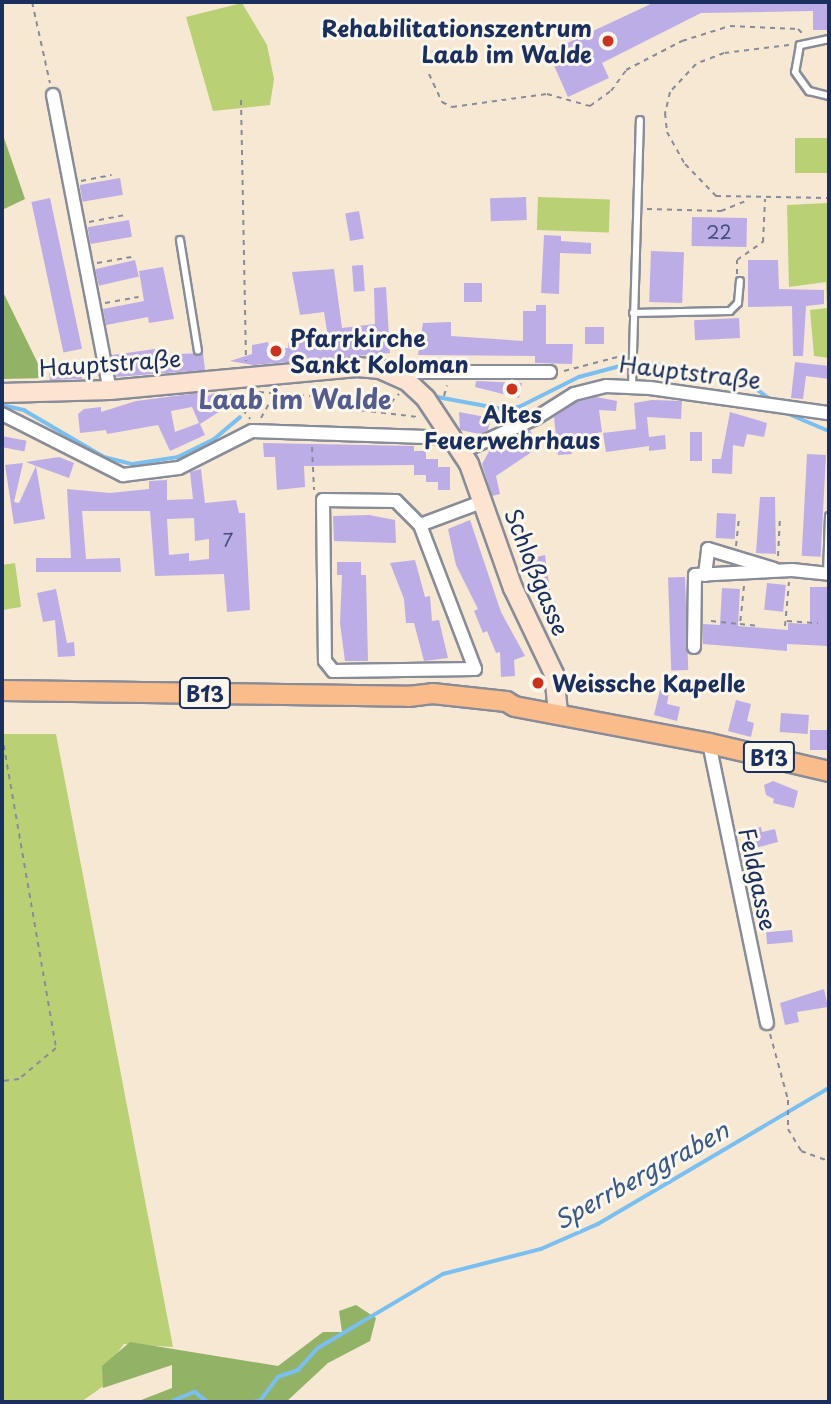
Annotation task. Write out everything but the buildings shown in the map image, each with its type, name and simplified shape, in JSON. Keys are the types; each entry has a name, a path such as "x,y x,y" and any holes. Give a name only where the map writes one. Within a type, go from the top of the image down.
{"main road":[{"name":"B13","path":"2,690 408,696 430,704 505,711 514,706 709,743 829,771"}],"street":[{"path":"53,95 110,390"},
{"name":"Hauptstraße","path":"2,393 110,390 206,377 246,379 357,368 389,372 551,372"},
{"name":"Hauptstraße","path":"389,372 411,385 437,410 449,438 461,452 581,391 632,387 829,414"},
{"path":"2,414 123,475 178,468 256,431 312,430 449,438"},
{"name":"Schloßgasse","path":"461,452 513,588 554,674 558,713"},
{"path":"323,500 396,502 420,526 475,668 332,671 325,661 323,500"},
{"path":"420,526 482,502"},
{"path":"705,575 708,549 786,570 828,574"},
{"path":"694,647 695,575 745,575 786,570"},
{"name":"Feldgasse","path":"709,743 767,1023"}],"lane":[{"path":"829,39 800,45 795,72 809,91 829,96"},
{"path":"632,387 632,313 640,120"},
{"path":"180,240 198,351"},
{"path":"632,313 730,311 740,295 740,281"},
{"path":"828,574 829,516"}],"path":[{"path":"32,2 53,95"},
{"path":"429,74 442,102 452,107 547,94 590,106 611,91 626,71 682,41 730,26 798,29 810,42"},
{"path":"800,45 724,52 696,64 670,92 664,113 667,132 685,164 716,196 829,198"},
{"path":"241,100 246,379"},
{"path":"70,183 111,175"},
{"path":"740,281 737,260 763,242 765,197"},
{"path":"636,208 721,211 751,198"},
{"path":"78,225 124,215"},
{"path":"86,265 131,257"},
{"path":"94,305 138,297"},
{"path":"551,372 633,357"},
{"path":"206,377 246,409 256,431"},
{"path":"384,410 411,385"},
{"path":"263,394 310,396 351,409 437,410 446,386"},
{"path":"256,431 261,415 273,395"},
{"path":"312,430 314,493 323,500"},
{"path":"735,558 738,516"},
{"path":"780,516 786,570 785,626"},
{"path":"740,624 745,575"},
{"path":"710,621 759,626"},
{"path":"786,621 818,623"},
{"path":"2,735 56,1048 19,1079 2,1081"},
{"path":"767,1023 788,1100 786,1118 801,1151 829,1161"}],"green space":[{"path":"242,3 267,45 274,79 270,105 213,111 186,17"},
{"path":"2,132 25,199 2,210"},
{"path":"795,138 829,138 829,173 795,173"},
{"path":"538,197 610,200 609,232 537,230"},
{"path":"829,203 829,358 814,356 810,310 827,308 826,282 789,287 787,205"},
{"path":"2,290 45,378 2,379"},
{"path":"15,563 21,607 2,610 2,565"},
{"path":"4,734 56,734 173,1347 124,1344 109,1364 109,1382 81,1402 2,1402"},
{"path":"356,1305 376,1318 370,1341 328,1363 286,1402 136,1402 172,1388 172,1365 103,1388 102,1366 130,1342 278,1366 323,1332 342,1332 339,1311"}],"waterway":[{"path":"432,396 502,409 519,407 579,377 628,364 655,364 726,374 746,381 771,400"},
{"path":"2,377 4,389"},
{"path":"2,405 24,410 104,457 133,464 178,457 213,440 240,417"},
{"path":"784,412 829,431"},
{"name":"Sperrberggraben","path":"252,1402 260,1401 278,1377 298,1370 318,1348 443,1274 541,1249 598,1224 829,1088"},
{"name":"Sperrberggraben","path":"170,1402 195,1392 208,1402"}],"place":[{"name":"Rehabilitationszentrum Laab im Walde","path":"608,41"},
{"name":"Pfarrkirche Sankt Koloman","path":"276,351"},
{"name":"Altes Feuerwehrhaus","path":"512,389"},
{"name":"Weissche Kapelle","path":"538,683"}],"district":[{"name":"Laab im Walde","path":"295,399"}]}
